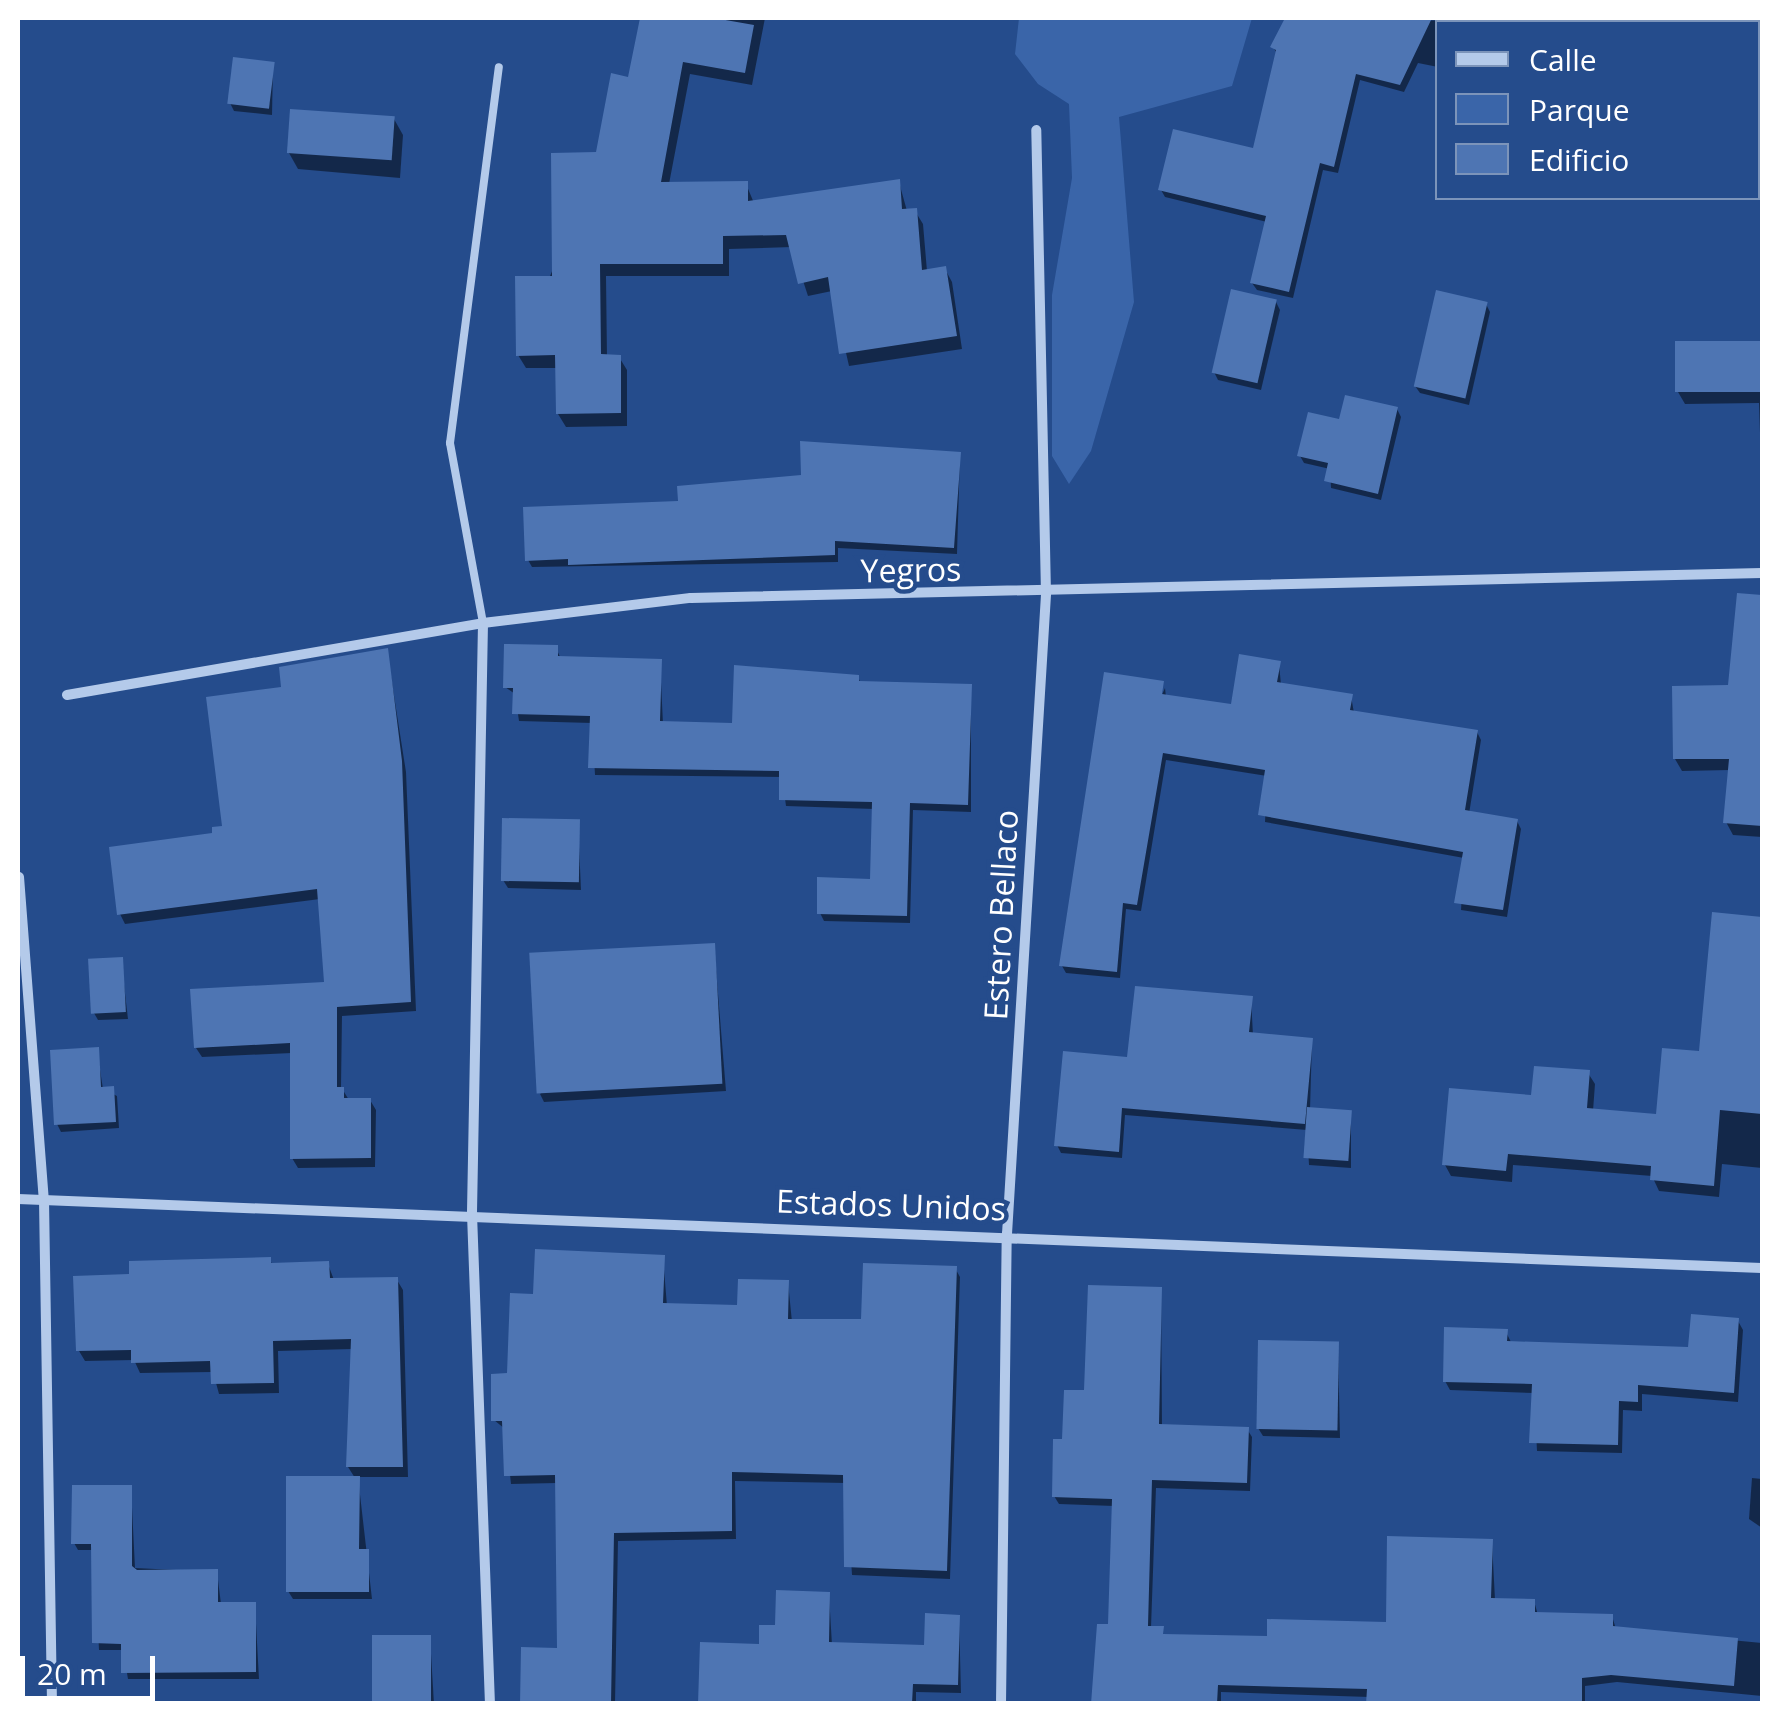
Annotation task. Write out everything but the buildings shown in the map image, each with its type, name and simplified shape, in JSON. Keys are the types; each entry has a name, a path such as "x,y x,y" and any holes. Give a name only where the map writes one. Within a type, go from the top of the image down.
{"street":[{"name":"Estero Bellaco","path":"1001,1704 1007,1234 1046,594 1036,130"},
{"name":"Yegros","path":"67,696 483,623 692,598 1046,594 1762,574"},
{"path":"483,623 472,1214 490,1704"},
{"path":"19,877 44,1200 52,1704"},
{"name":"Estados Unidos","path":"18,1199 1007,1234 1762,1268"}],"lane":[{"path":"483,623 450,443 498,67"}],"green space":[{"path":"1019,18 1252,18 1232,86 1119,117 1134,302 1091,451 1069,484 1052,456 1052,295 1072,178 1069,104 1038,84 1015,54"}]}
